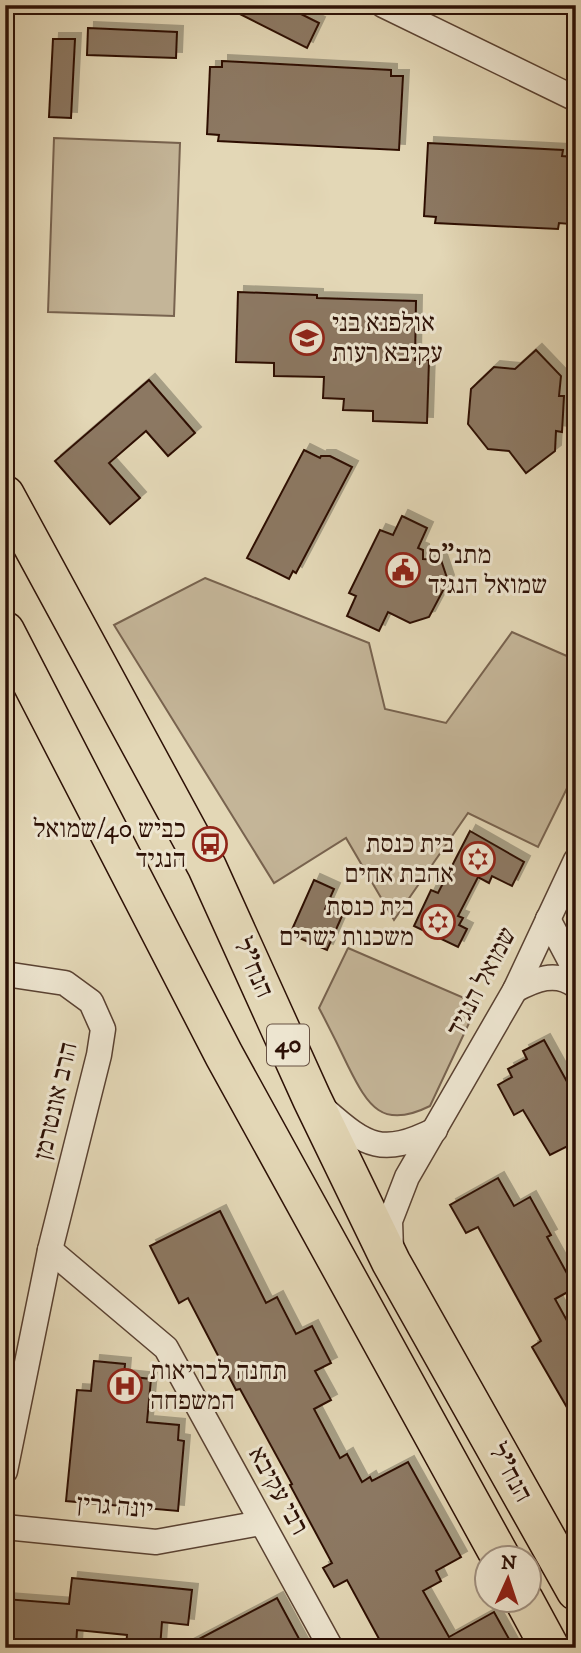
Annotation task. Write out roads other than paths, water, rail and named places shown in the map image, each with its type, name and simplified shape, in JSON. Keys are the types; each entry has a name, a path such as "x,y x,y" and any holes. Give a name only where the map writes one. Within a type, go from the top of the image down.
{"highway":[{"name":"הנח\"ל","path":"5,495 207,867 312,1099 391,1262 576,1591"},
{"name":"הנח\"ל","path":"5,631 224,1055 493,1544"},
{"path":"531,1614 550,1648"}],"street":[{"path":"383,5 576,99"},
{"name":"שמואל הנגיד","path":"391,1262 390,1221 407,1177 514,990 576,860"},
{"path":"548,919 576,972"},
{"name":"הרב אונטרמן","path":"5,974 65,983 91,1002 103,1029 99,1055 50,1250 5,1471"},
{"path":"514,990 536,979 554,978 572,982 576,986"},
{"path":"312,1099 350,1132 371,1143 390,1146 410,1142 435,1130"},
{"name":"רבי עקיבא","path":"50,1250 166,1348 331,1648"},
{"name":"יונה גרין","path":"5,1527 156,1542 261,1523"}],"place":[{"name":"אולפנא בני עקיבא רעות","path":"307,338"},
{"name":"מתנ\"ס שמואל הנגיד","path":"403,570"},
{"name":"כביש 40/שמואל הנגיד","path":"210,844"},
{"name":"בית כנסת אהבת אחים","path":"478,859"},
{"name":"בית כנסת משכנות ישרים","path":"438,922"},
{"name":"תחנה לבריאות המשפחה","path":"125,1386"}]}
